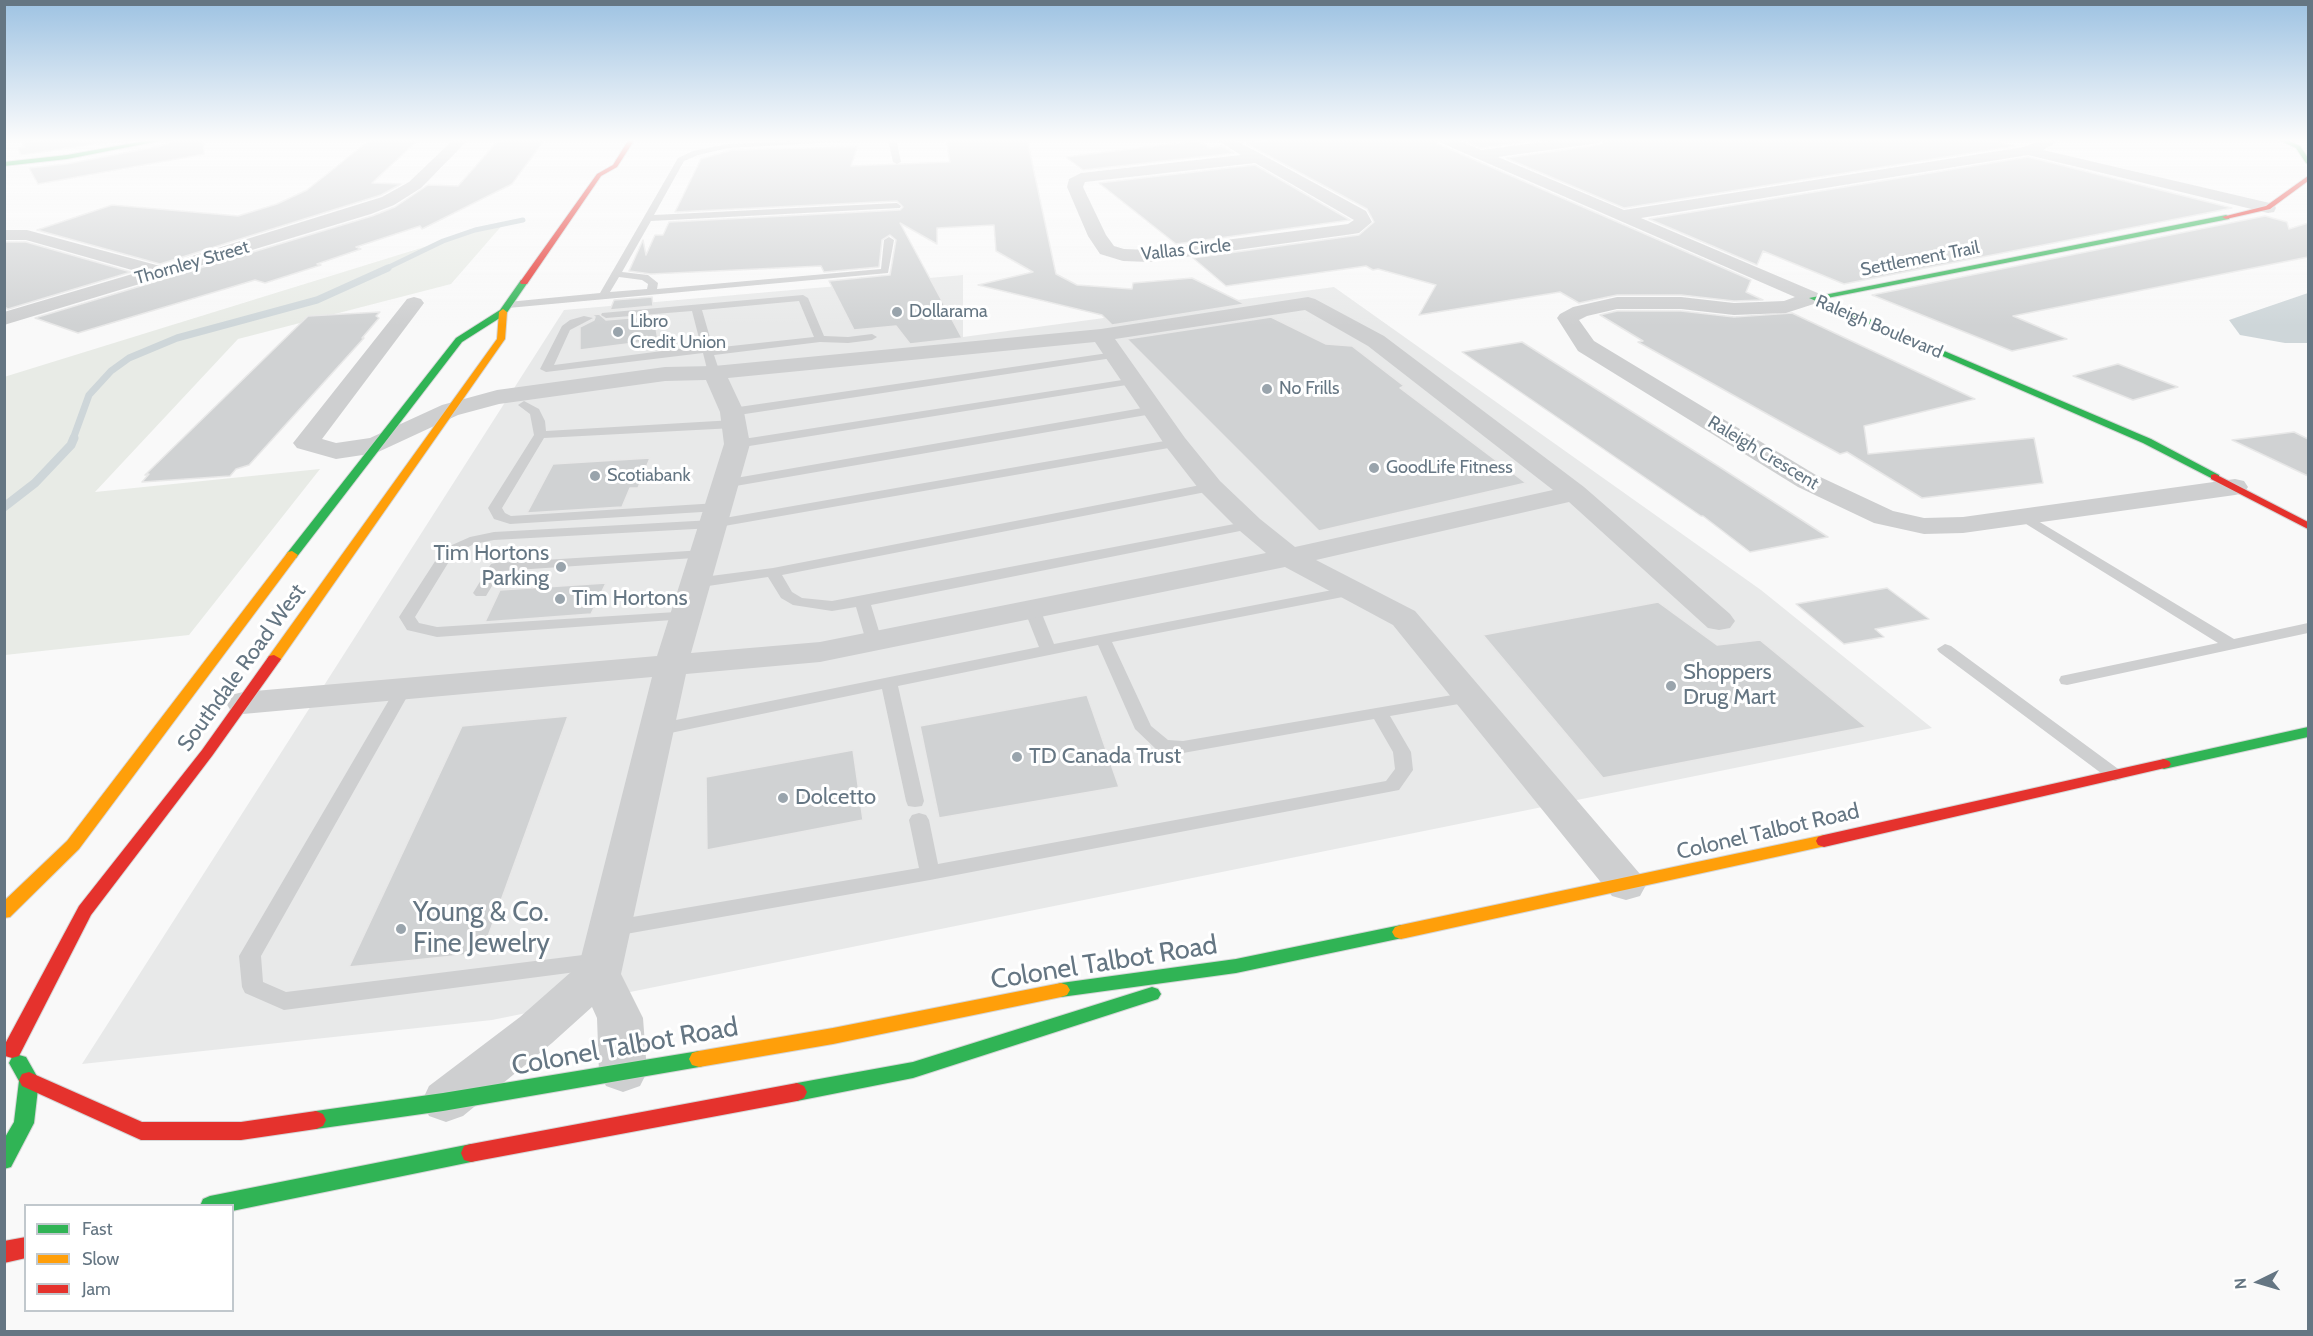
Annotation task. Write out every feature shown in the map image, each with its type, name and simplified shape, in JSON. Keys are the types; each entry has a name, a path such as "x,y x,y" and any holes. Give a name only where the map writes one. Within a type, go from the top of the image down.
{"main road":[{"name":"Southdale Road West","path":"4,912 73,845 376,445 396,423 459,340 506,308 581,201"},
{"name":"Settlement Trail","path":"1813,298 2268,208 2277,201"},
{"name":"Raleigh Boulevard","path":"1813,298 2147,441 2308,526"},
{"name":"Southdale Road West","path":"8,1048 85,911 243,703 459,408 501,339 506,308"},
{"name":"Colonel Talbot Road","path":"29,1080 141,1131 241,1131 443,1102 832,1036 1055,992 1236,966 1626,885 2308,732"},
{"name":"Colonel Talbot Road","path":"219,1204 363,1173 913,1070 1236,966"},
{"path":"4,1160 24,1123 29,1080 8,1048"},
{"path":"4,1252 24,1247"}],"street":[{"name":"Thornley Street","path":"4,319 320,225 387,201"},
{"name":"Vallas Circle","path":"1082,201 1097,236 1107,250 1123,255 1149,256 1353,229 1363,222 1360,215 1336,201"},
{"name":"Raleigh Boulevard","path":"1592,201 1813,298"},
{"path":"1624,215 1710,201"},
{"path":"2240,201 2268,208"},
{"path":"4,235 27,235 161,272"},
{"name":"Raleigh Crescent","path":"1813,298 1786,307 1759,309 1734,309 1682,303 1617,303 1580,311 1567,318 1586,346 1807,481 1884,518 1924,526 1963,525 2235,487"},
{"path":"414,303 306,443 336,451 376,445 459,408 497,398 664,374 708,362 1108,345 1308,303 1376,341 1574,493 1719,621"},
{"path":"1108,345 1176,443 1211,487 1250,525 1288,557 1404,618 1626,885"},
{"path":"459,408 491,409 674,386 708,362"},
{"path":"443,1102 536,1030 600,968 671,665 711,530 734,427 708,362"},
{"path":"243,703 820,652 1288,557 1574,493"},
{"path":"600,968 620,1018 623,1072"}],"lane":[{"path":"603,296 658,201"},
{"path":"649,218 897,206"},
{"path":"506,308 603,296 885,271 889,240"},
{"path":"616,274 645,277 653,283 651,292"},
{"path":"606,315 803,298 820,339"},
{"path":"696,308 708,362"},
{"path":"588,318 574,322 566,328 546,369 708,362 820,339 848,340 872,337"},
{"path":"734,427 1108,345"},
{"path":"540,435 734,427 1135,381"},
{"path":"524,405 535,412 539,421 540,435 495,508 499,516 510,520 711,530 773,572 786,595 798,602 832,606 862,602 1250,525"},
{"path":"686,614 437,632 413,627 407,617 448,552 470,541 494,537 711,530 1154,411"},
{"path":"481,593 496,567 711,530 1176,443"},
{"path":"773,572 1211,487"},
{"path":"2023,516 2231,644"},
{"path":"656,730 1103,639 1353,591"},
{"path":"862,602 874,641"},
{"path":"1032,609 1048,650"},
{"path":"2067,680 2308,628"},
{"path":"1103,639 1144,729 1163,746 1184,747 1470,697"},
{"path":"1945,649 2115,775"},
{"path":"889,683 930,873"},
{"path":"404,688 250,956 254,987 284,1001 600,968"},
{"path":"609,928 930,873 1392,786 1404,770 1402,752 1379,713"}],"shaded area":[{"path":"505,222 451,284 238,339 95,492 320,469 189,635 5,655 4,377"},
{"path":"963,275 963,337 1334,287 1761,590 1932,728 492,1020 82,1064 564,310"},
{"path":"2308,293 2308,343 2285,343 2240,335 2229,320"}],"building":[{"path":"283,201 361,201 160,264 37,230 112,205 238,216"},
{"path":"403,201 477,201 422,229 420,226 356,247 361,249 317,264 321,265 265,283 255,280 78,333 35,318 372,216"},
{"path":"680,201 890,201 675,212"},
{"path":"897,201 1040,201 1056,274 1077,285 1132,289 1133,283 1192,278 1245,304 1112,325 1102,315 978,285 1033,272 996,251 994,225 937,228 937,244 900,223 962,338 910,344 896,326 854,330 829,281 890,275 896,240 890,235 882,240 879,267 824,272 821,266 651,274 629,271 643,240 646,255 655,235 663,235 669,222 900,210 903,207"},
{"path":"1122,201 1318,201 1350,220 1176,244"},
{"path":"1353,201 1570,201 1751,280 1746,292 1763,300 1734,301 1681,295 1617,295 1579,303 1560,292 1419,315 1436,285 1378,269 1373,270 1366,266 1226,286 1193,258 1359,235 1374,222 1367,209"},
{"path":"1608,201 1666,201 1624,208"},
{"path":"1757,201 2205,201 2232,208 1844,284 1763,251 1757,265 1649,219"},
{"path":"2265,216 2287,222 2289,229 2308,223 2308,257 2013,316 2067,339 2012,351 1872,295"},
{"path":"4,242 26,242 131,272 8,309 4,307"},
{"path":"652,297 653,306 610,310 614,300"},
{"path":"1617,311 1681,311 1734,317 1792,313 1975,399 1864,426 1868,454 2034,438 2043,483 1922,498 1847,452 1840,454 1638,342 1643,341 1600,315"},
{"path":"380,312 376,316 379,318 362,338 364,338 249,465 236,469 230,476 142,482 149,474 145,475 308,316"},
{"name":"Libro Credit Union","path":"599,314 606,320 654,316 658,340 580,350 580,327 594,320 595,317 591,315"},
{"path":"1271,317 1326,344 1352,346 1404,386 1400,388 1526,483 1319,531 1127,339"},
{"path":"1522,342 1828,537 1750,552 1703,516 1462,352"},
{"path":"2118,364 2178,387 2133,400 2073,376"},
{"path":"2294,432 2308,439 2308,476 2232,440"},
{"name":"Scotiabank","path":"650,458 638,488 630,488 622,507 527,513 553,464"},
{"name":"Tim Hortons","path":"606,583 591,614 485,622 500,590"},
{"path":"1887,588 1929,619 1875,629 1884,637 1844,644 1796,604"},
{"name":"Shoppers Drug Mart","path":"1658,602 1717,645 1760,640 1866,727 1603,778 1483,635"},
{"name":"TD Canada Trust","path":"1087,695 1119,787 939,818 920,726"},
{"path":"568,716 482,953 349,967 462,726"},
{"name":"Dolcetto","path":"853,750 863,820 707,850 706,777"}],"waterway":[{"path":"385,269 443,241 475,230 523,220"},
{"path":"73,439 89,395 111,371 129,358 177,338 317,300 388,268"},
{"path":"4,507 35,483 71,445 74,438"}],"traffic: fast":[{"path":"1813,298 2226,217"},
{"path":"292,555 459,340 503,312 524,282"},
{"path":"1813,298 2147,441 2215,477"},
{"path":"2164,764 2308,732"},
{"path":"1061,990 1236,966 1401,932"},
{"path":"797,1092 913,1070 1152,994"},
{"path":"316,1120 443,1102 699,1059"},
{"path":"4,1160 24,1123 29,1080 19,1063"},
{"path":"220,1204 471,1153"}],"traffic: slow":[{"path":"274,659 501,339 503,312"},
{"path":"4,912 73,845 292,555"},
{"path":"1401,932 1824,841"},
{"path":"699,1059 833,1036 1061,990"}],"traffic: jam":[{"path":"524,282 581,201"},
{"path":"2226,217 2268,208 2277,201"},
{"path":"2215,477 2308,526"},
{"path":"12,1050 85,911 207,753 274,659"},
{"path":"1824,841 2164,764"},
{"path":"29,1080 141,1131 241,1131 316,1120"},
{"path":"471,1153 797,1092"},
{"path":"4,1252 24,1247"}],"place":[{"name":"Dollarama","path":"897,312"},
{"name":"Libro Credit Union","path":"618,332"},
{"name":"No Frills","path":"1267,389"},
{"name":"GoodLife Fitness","path":"1374,468"},
{"name":"Scotiabank","path":"595,476"},
{"name":"Tim Hortons Parking","path":"561,567"},
{"name":"Tim Hortons","path":"560,599"},
{"name":"Shoppers Drug Mart","path":"1671,686"},
{"name":"TD Canada Trust","path":"1017,757"},
{"name":"Dolcetto","path":"783,798"},
{"name":"Young & Co. Fine Jewelry","path":"401,929"}]}
